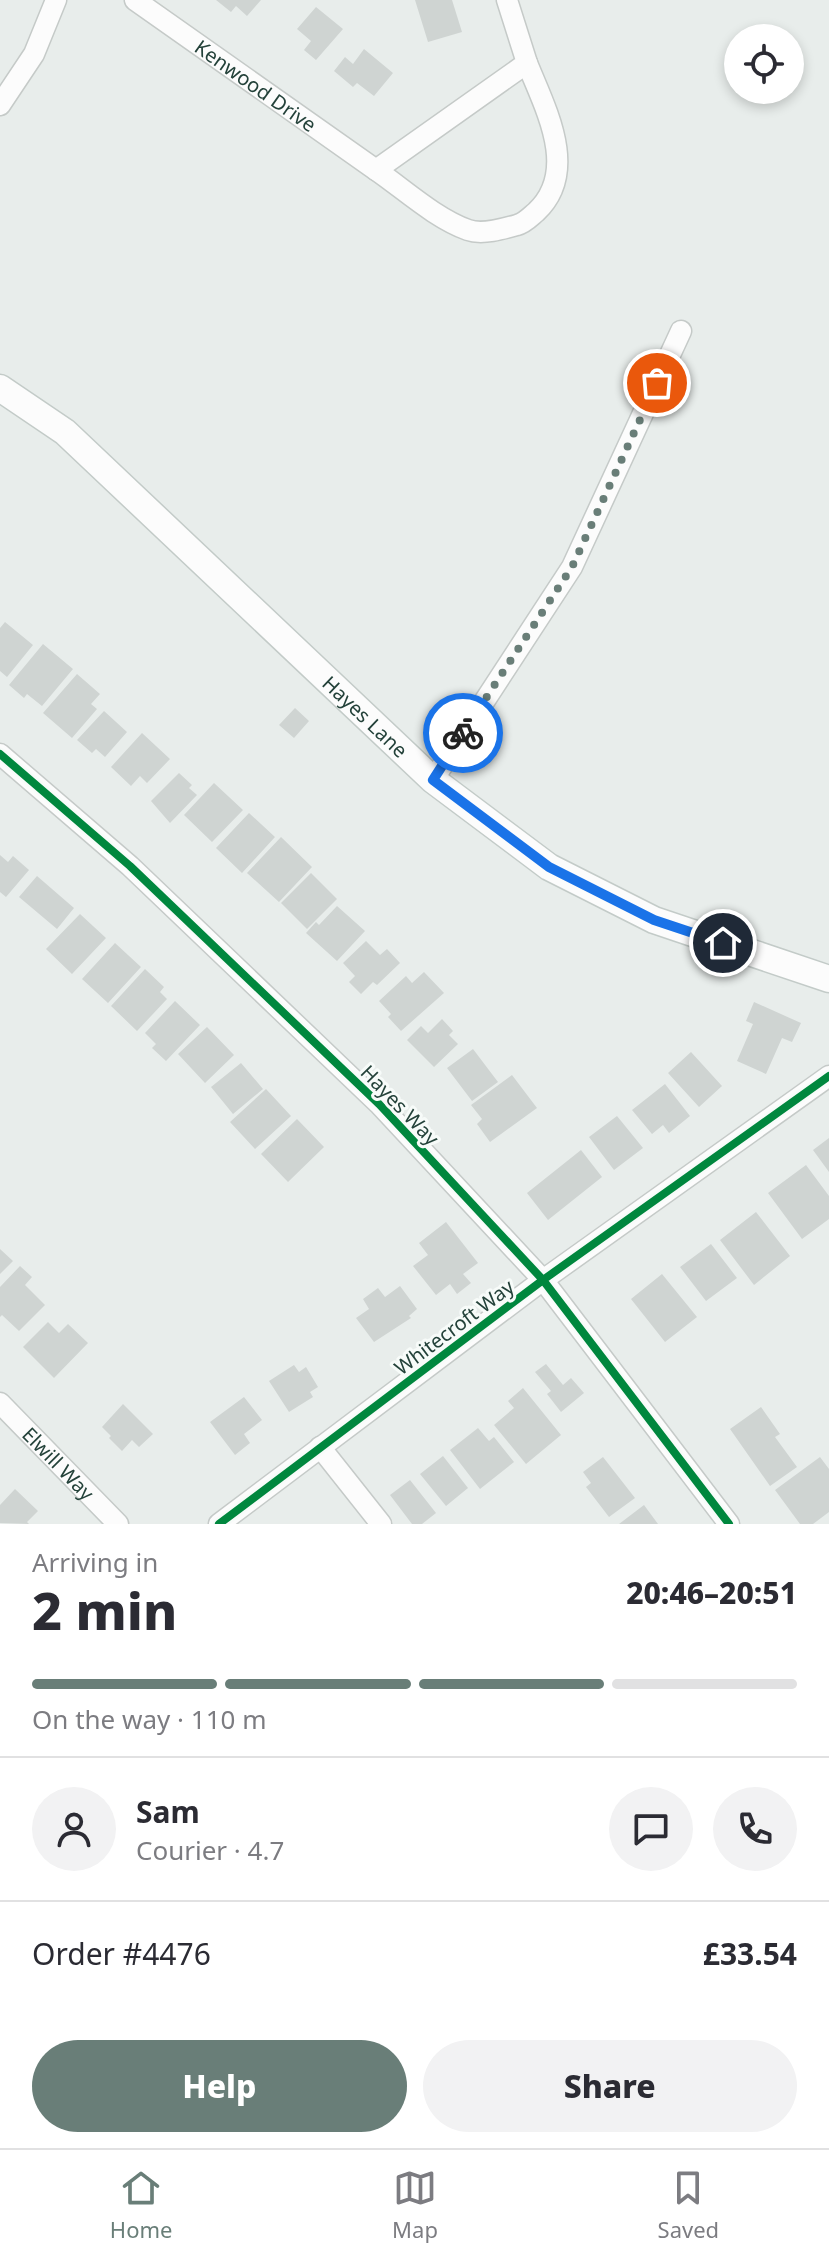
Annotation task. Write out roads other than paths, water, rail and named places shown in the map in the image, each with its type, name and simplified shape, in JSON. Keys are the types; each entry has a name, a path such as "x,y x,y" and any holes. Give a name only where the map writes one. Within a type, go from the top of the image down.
{"main road":[{"name":"Hayes Lane","path":"0,388 65,432 433,780 549,867 654,920 829,979"}],"street":[{"path":"0,105 34,54 56,0"},
{"name":"Kenwood Drive","path":"135,0 443,217 471,231 499,230 523,224 544,204 559,157 553,127 527,63 507,0"},
{"path":"376,170 527,63"},
{"path":"433,780 572,567 681,331"},
{"name":"Hayes Way","path":"0,754 130,866 379,1104 543,1280 729,1524"},
{"name":"Whitecroft Way","path":"219,1524 543,1280 829,1076"},
{"name":"Elwill Way","path":"0,1403 118,1524"},
{"path":"320,1447 381,1524"}]}
